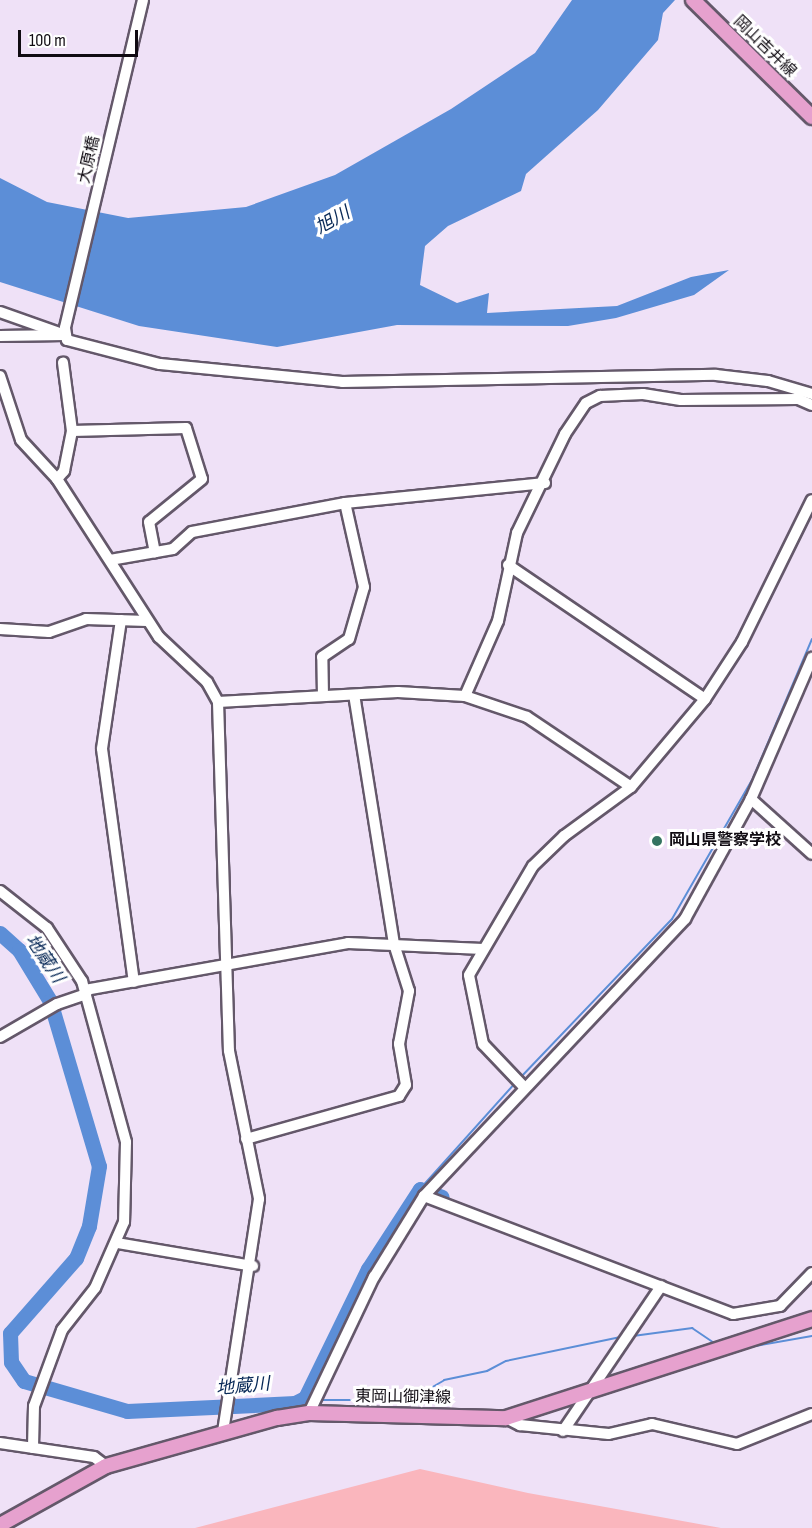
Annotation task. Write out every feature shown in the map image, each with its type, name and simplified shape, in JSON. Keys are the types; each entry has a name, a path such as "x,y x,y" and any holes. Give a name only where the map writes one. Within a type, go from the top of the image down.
{"main road":[{"name":"岡山吉井線","path":"693,0 812,117"},
{"name":"東岡山御津線","path":"0,1525 106,1466 223,1432 309,1413 506,1418 812,1319"}],"street":[{"name":"大原橋","path":"65,331 143,0"},
{"path":"0,312 65,331 85,348 234,374 381,383 716,375 768,381 812,394"},
{"path":"0,336 65,331"},
{"path":"57,479 64,471 72,431 63,363"},
{"path":"0,376 21,440 57,479 111,560 147,621 218,702 224,964 229,1051 259,1199 253,1266 223,1432"},
{"path":"465,696 498,621 508,565 517,533 545,483 565,434 586,403 600,396 798,399 812,405"},
{"path":"72,431 186,428 202,480 149,522 155,552"},
{"path":"111,560 173,549 192,532 345,503 545,483"},
{"path":"524,1087 483,1044 475,1021 469,975 533,866 564,836 631,787 705,699 742,642 812,500"},
{"path":"323,696 322,657 349,639 364,587 345,503"},
{"path":"508,565 705,699"},
{"path":"0,628 49,632 86,619 147,621"},
{"path":"122,620 102,749 134,982"},
{"path":"309,1413 374,1277 424,1196 524,1087 685,919 751,799 812,658"},
{"path":"218,702 354,694 465,696 527,717 631,787"},
{"path":"246,1139 399,1096 406,1085 399,1044 409,991 394,944 354,694"},
{"path":"751,799 812,855"},
{"path":"0,891 47,928 85,992 126,1142 128,1189 117,1243 94,1288 63,1330 34,1407 33,1448"},
{"path":"0,1037 57,1004 85,992 224,964 348,943 483,949"},
{"path":"424,1196 733,1314 751,1314 780,1306 812,1273"},
{"path":"117,1243 253,1266"},
{"path":"563,1431 660,1286"},
{"path":"506,1418 563,1431 609,1434 652,1424 737,1444 812,1414"},
{"path":"0,1443 94,1457 106,1466"}],"shaded area":[{"path":"420,1469 528,1493 721,1528 195,1528"}],"water":[{"name":"旭川","path":"572,0 675,0 663,13 658,40 598,110 526,174 521,191 448,226 425,246 420,285 457,303 489,293 487,313 617,306 691,277 729,270 694,295 616,318 568,326 397,325 277,347 139,326 0,282 0,178 47,202 128,218 246,207 335,175 451,109 535,53"}],"waterway":[{"path":"520,1078 672,919 753,778 812,639"},
{"name":"地蔵川","path":"0,933 19,950 50,1001 99,1166 89,1226 76,1258 10,1333 11,1362 24,1381 127,1411 295,1403 305,1398 368,1269 420,1189 442,1197"},
{"path":"420,1189 516,1082"},
{"path":"633,1336 692,1328 716,1344"},
{"path":"744,1348 812,1336"},
{"path":"318,1400 410,1400 444,1380 487,1371 506,1361 621,1337"},
{"name":"地蔵川","path":"305,1398 312,1399"}],"place":[{"name":"岡山県警察学校","path":"657,841"}]}
